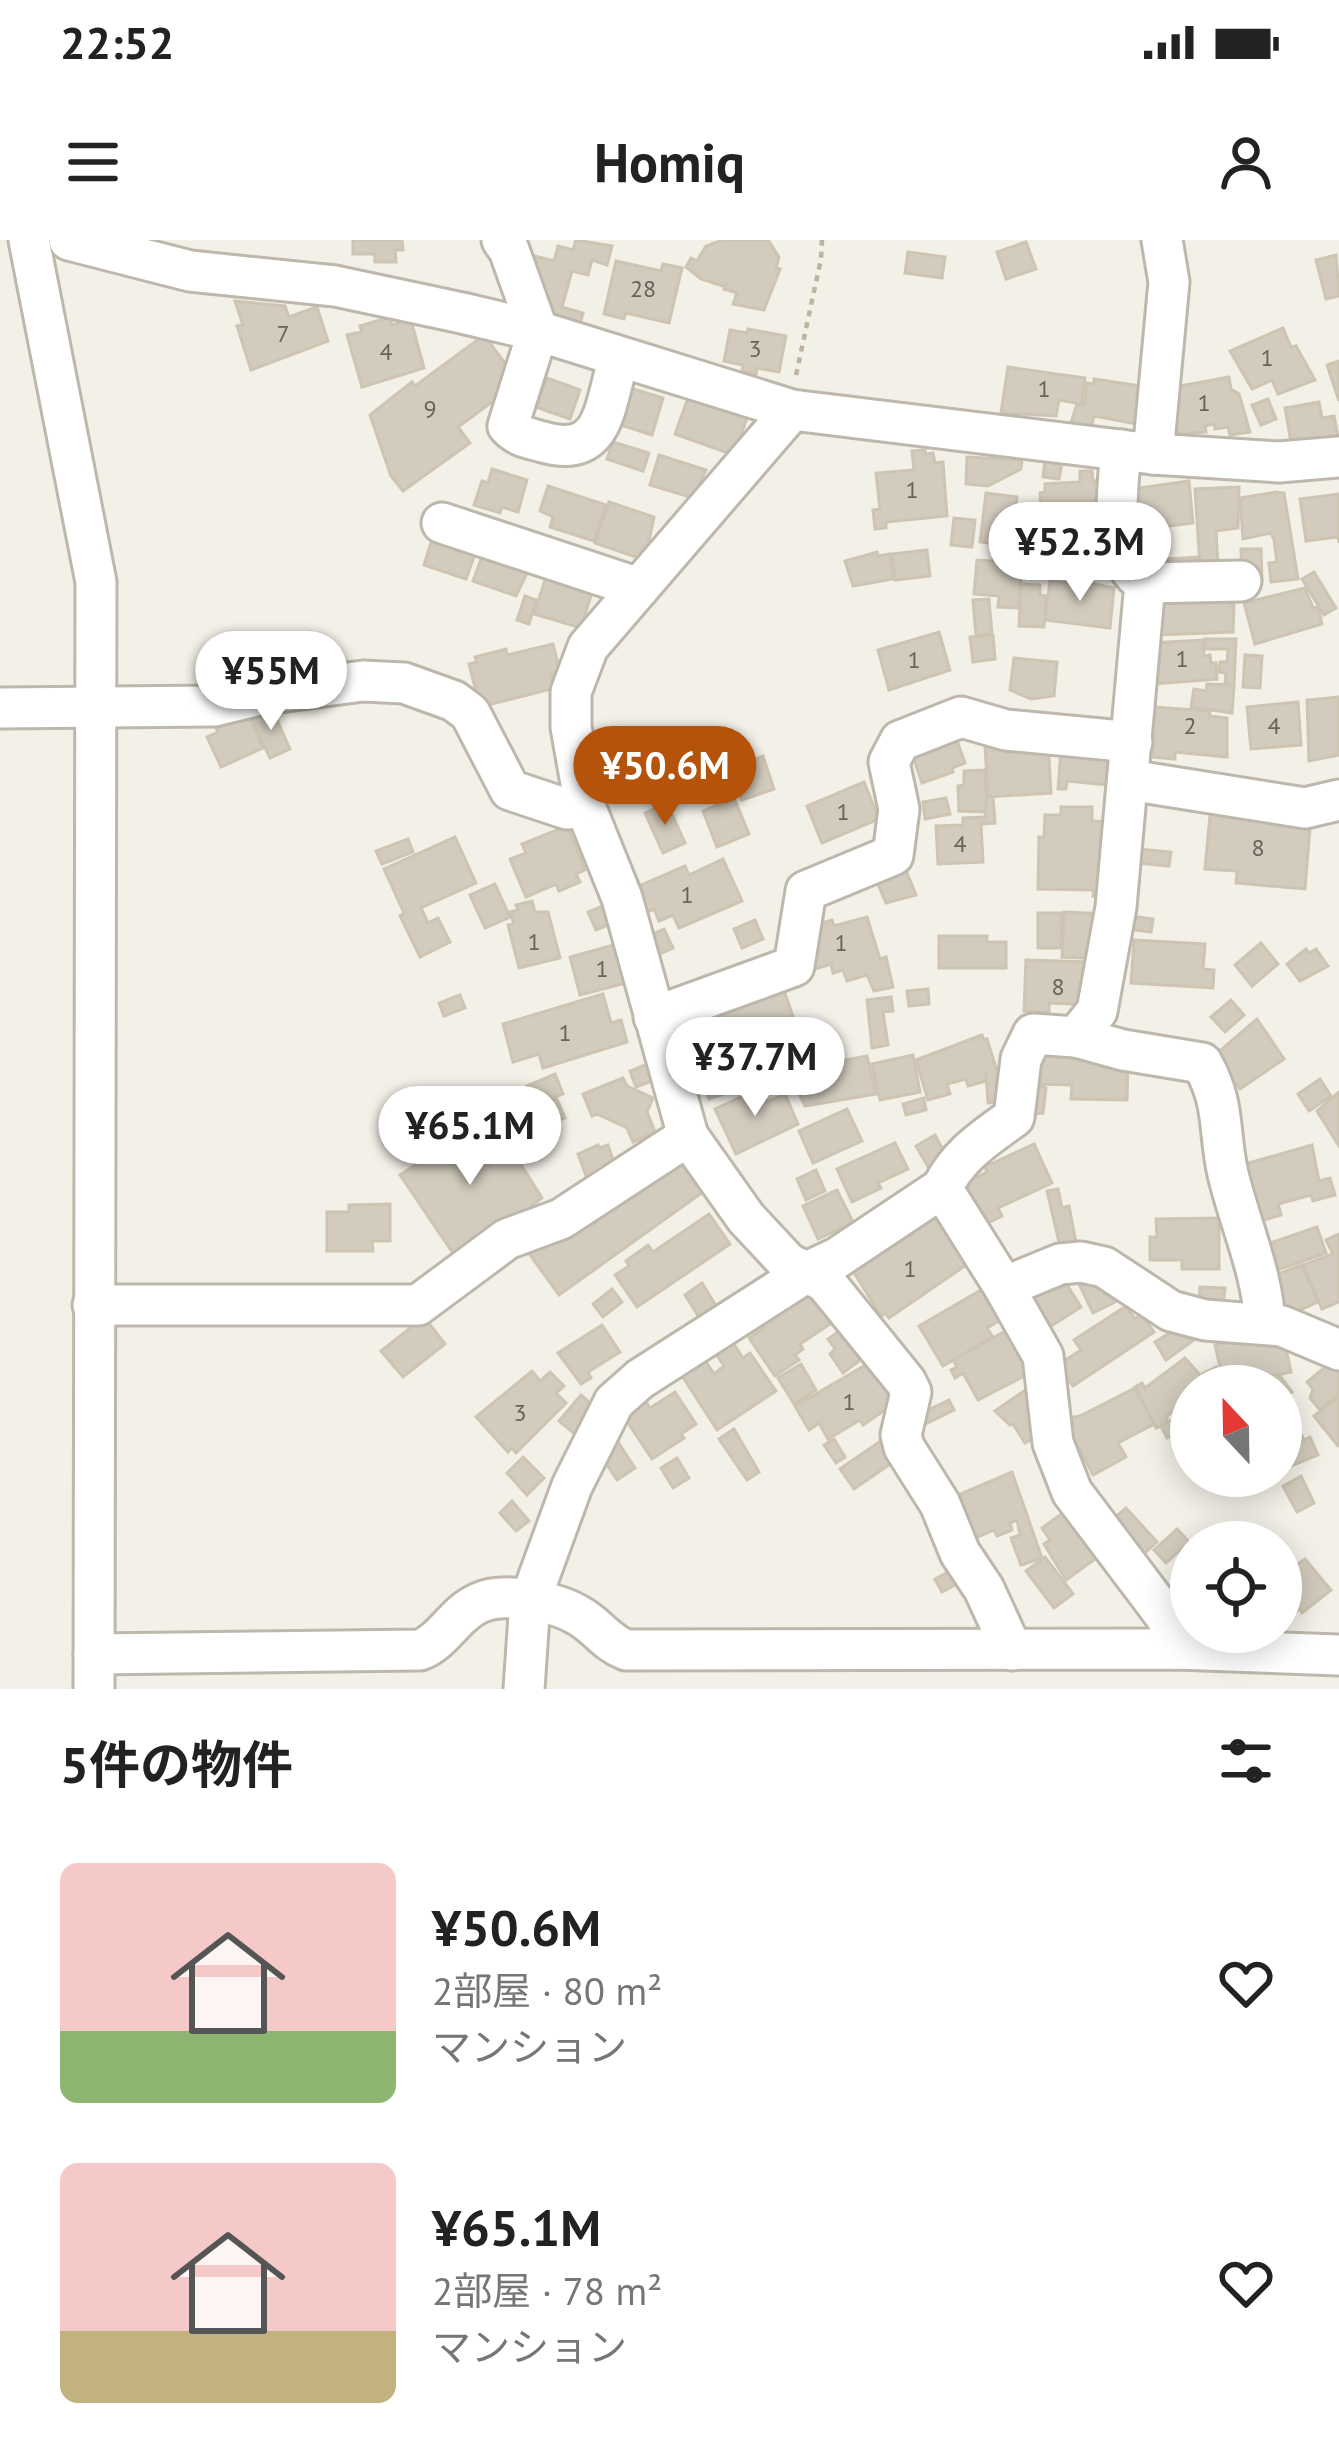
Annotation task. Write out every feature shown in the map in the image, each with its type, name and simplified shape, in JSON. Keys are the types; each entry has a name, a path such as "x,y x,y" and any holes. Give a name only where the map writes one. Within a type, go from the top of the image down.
{"street":[{"path":"29,240 96,582 94,1671 420,1650 434,1645 463,1612 484,1600 530,1601 578,1614 608,1643 626,1650 1170,1649"},
{"path":"69,240 190,271 335,286 538,331 792,410 1137,452 1280,462 1339,457"},
{"path":"1162,240 1169,282 1120,543 1128,568 1145,583 1241,581"},
{"path":"516,243 538,331 508,426 516,435 567,449 586,443 596,433 619,358"},
{"path":"792,410 589,646 571,692 571,727 585,806 622,898 688,1136 746,1218 788,1263 825,1282 906,1382 911,1392 901,1435 904,1447 940,1504 960,1553 984,1589 1012,1650"},
{"path":"442,523 639,588"},
{"path":"1076,1037 1097,1011 1116,907 1145,583"},
{"path":"0,708 214,706 343,684 404,683 454,701 470,713 510,790 567,809 585,806"},
{"path":"654,1017 794,966 806,891 893,855 898,808 889,762 900,741 961,717 1305,808 1339,800"},
{"path":"524,1689 530,1601 572,1486 614,1402 640,1379 942,1188 966,1152 1014,1117 1021,1058 1033,1034 1076,1037 1202,1063 1222,1115 1226,1168 1263,1292 1265,1323"},
{"path":"92,1305 418,1305 508,1239 561,1219 688,1136"},
{"path":"942,1188 1043,1356 1053,1443 1072,1492 1170,1628"},
{"path":"1004,1287 1060,1264 1081,1262 1104,1267 1171,1311 1205,1320 1265,1323 1339,1350"},
{"path":"1302,1653 1339,1654"}],"path":[{"path":"792,410 822,240"}],"building":[{"path":"353,240 402,240 403,250 395,250 396,262 375,262 375,254 353,254"},
{"path":"576,240 612,246 607,265 592,260 588,275 572,271 562,307 583,313 579,328 544,318 528,283 535,256 554,261 558,246 573,250"},
{"path":"723,240 768,240 779,257 776,268 780,269 764,310 733,304 737,293 724,289 727,283 701,279 686,267 691,258 697,261 706,246"},
{"path":"1026,242 1036,269 1006,279 997,252"},
{"path":"908,252 945,257 942,278 905,273"},
{"path":"1336,255 1339,296 1326,299 1316,260"},
{"path":"616,261 661,271 663,264 682,268 669,323 626,313 624,319 604,314"},
{"path":"235,301 285,306 289,317 317,307 328,341 251,370 237,326 243,325"},
{"path":"390,317 392,325 411,320 424,368 362,387 347,335"},
{"path":"1283,328 1315,380 1278,394 1272,380 1252,389 1230,351"},
{"path":"748,329 786,336 779,372 757,368 756,374 724,361 730,330 747,333"},
{"path":"484,335 506,365 513,360 499,403 496,399 458,427 470,443 403,491 391,476 370,415"},
{"path":"1339,361 1339,401 1327,365"},
{"path":"1008,367 1085,378 1081,404 1059,400 1056,416 1001,413"},
{"path":"1229,377 1250,432 1230,435 1228,427 1215,429 1214,424 1205,426 1206,432 1173,434 1164,389"},
{"path":"547,378 580,390 570,419 536,407"},
{"path":"1094,379 1148,387 1142,425 1094,416 1091,429 1070,426 1077,404 1084,405 1087,383 1094,384"},
{"path":"627,387 663,398 652,435 615,423"},
{"path":"688,398 747,418 734,455 675,434"},
{"path":"1268,399 1276,419 1261,425 1252,405"},
{"path":"1319,402 1322,418 1334,416 1339,442 1292,448 1285,408"},
{"path":"613,442 649,453 643,471 607,459"},
{"path":"912,451 933,453 935,463 943,462 947,516 886,522 886,528 875,529 873,510 880,509 876,473 914,470"},
{"path":"659,455 706,470 693,498 650,485"},
{"path":"967,457 1022,460 1021,469 988,486 966,484"},
{"path":"1045,460 1062,463 1059,479 1043,477"},
{"path":"492,469 527,480 518,512 502,507 500,513 474,505"},
{"path":"1080,471 1092,471 1093,481 1099,481 1100,517 1093,518 1093,526 1042,526 1040,493 1045,492 1045,484 1080,482"},
{"path":"1189,481 1193,523 1124,532 1125,490"},
{"path":"548,486 606,505 594,541 550,527 553,517 540,511"},
{"path":"1239,487 1238,528 1216,531 1218,566 1200,566 1195,489"},
{"path":"986,493 1017,497 1015,512 1028,514 1024,547 980,542"},
{"path":"1284,493 1298,579 1271,582 1269,563 1277,562 1274,540 1271,533 1243,539 1240,498"},
{"path":"1339,494 1339,543 1338,537 1306,541 1300,499"},
{"path":"609,502 654,517 645,560 595,543"},
{"path":"954,518 975,520 972,547 951,545"},
{"path":"433,536 476,551 466,579 424,565"},
{"path":"1137,548 1149,560 1198,557 1199,577 1128,557"},
{"path":"1241,549 1261,549 1262,579 1242,579"},
{"path":"927,550 930,576 895,580 892,554"},
{"path":"484,551 529,569 516,596 473,581"},
{"path":"877,552 878,556 890,554 893,579 853,586 845,561"},
{"path":"977,560 1022,563 1019,608 998,607 999,596 974,594"},
{"path":"1314,572 1336,608 1324,615 1302,579"},
{"path":"547,574 592,592 581,628 534,614"},
{"path":"1070,579 1114,588 1110,628 1045,620 1050,581 1070,583"},
{"path":"1021,584 1040,585 1040,595 1046,596 1044,627 1019,626"},
{"path":"1305,588 1313,608 1318,607 1322,624 1255,644 1244,603"},
{"path":"1154,593 1230,593 1233,632 1156,635"},
{"path":"525,596 536,600 529,624 517,620"},
{"path":"989,599 992,634 976,636 973,600"},
{"path":"939,632 950,670 889,690 878,650"},
{"path":"993,635 995,659 973,662 970,637"},
{"path":"1205,639 1236,639 1234,684 1225,684 1226,673 1219,672 1220,662 1227,662 1228,649 1205,649"},
{"path":"1203,640 1204,656 1210,655 1211,663 1216,663 1217,679 1154,684 1151,643"},
{"path":"553,644 560,672 551,674 555,688 480,707 469,664 477,662 475,657"},
{"path":"1245,655 1262,656 1260,688 1243,687"},
{"path":"1014,658 1057,662 1054,696 1031,699 1010,690"},
{"path":"1207,684 1234,685 1232,713 1191,707 1194,689 1206,691"},
{"path":"1339,697 1339,755 1309,761 1307,700"},
{"path":"1298,702 1301,745 1251,749 1247,707"},
{"path":"1155,707 1210,711 1209,716 1227,718 1227,757 1175,752 1175,759 1151,757"},
{"path":"272,709 290,749 270,758 251,718"},
{"path":"249,713 263,748 221,767 207,737"},
{"path":"695,732 713,760 654,795 644,778 650,774 643,763"},
{"path":"954,732 965,763 922,783 910,748"},
{"path":"1048,742 1051,793 988,797 985,746"},
{"path":"1061,748 1119,755 1120,786 1067,781 1066,789 1058,789"},
{"path":"763,756 774,789 742,800 733,778 747,772 744,765"},
{"path":"985,770 987,812 959,811 958,786 964,785 964,771"},
{"path":"864,782 879,819 822,843 807,806"},
{"path":"987,797 993,797 995,823 981,824 983,862 938,864 936,826 963,825 963,818 985,817"},
{"path":"734,798 749,834 717,847 703,811"},
{"path":"946,798 950,814 925,819 923,802"},
{"path":"667,803 685,843 663,853 645,813"},
{"path":"1061,807 1092,807 1092,821 1114,822 1110,896 1093,896 1094,890 1038,889 1039,837 1044,837 1045,815 1061,815"},
{"path":"1210,815 1310,828 1305,889 1236,883 1237,871 1205,869"},
{"path":"567,826 585,870 576,874 580,882 559,891 556,884 526,897 510,859 526,853 522,844"},
{"path":"455,837 476,883 421,908 428,923 438,918 450,942 420,957 384,869"},
{"path":"408,839 413,852 382,864 376,851"},
{"path":"1138,849 1171,852 1169,866 1137,863"},
{"path":"723,859 742,901 679,928 673,915 659,921 654,909 642,914 632,889 685,866 689,875"},
{"path":"902,861 916,895 886,903 873,873"},
{"path":"495,884 510,917 485,928 470,895"},
{"path":"532,901 535,912 548,912 560,958 519,968 508,925 514,924 510,912"},
{"path":"608,904 615,922 596,930 588,912"},
{"path":"1064,912 1106,914 1101,959 1062,957"},
{"path":"1038,913 1062,913 1061,948 1038,948"},
{"path":"1130,916 1153,919 1151,932 1128,929"},
{"path":"867,917 880,959 886,957 893,987 874,991 867,975 847,981 843,970 833,973 831,964 815,969 803,928"},
{"path":"755,920 763,939 742,948 734,929"},
{"path":"664,929 673,948 649,959 643,939"},
{"path":"939,936 987,936 987,942 1006,942 1006,968 939,968"},
{"path":"1134,940 1205,944 1203,969 1214,970 1213,988 1131,983"},
{"path":"624,942 634,981 580,995 570,957"},
{"path":"1261,943 1278,964 1252,986 1235,965"},
{"path":"1306,949 1309,953 1316,949 1328,966 1300,981 1287,964"},
{"path":"1026,960 1089,962 1090,1005 1049,1003 1049,1012 1024,1011"},
{"path":"781,982 796,1025 736,1044 738,1050 721,1056 719,1051 711,1054 697,1014"},
{"path":"928,989 929,1004 909,1006 907,991"},
{"path":"603,994 611,1023 621,1020 627,1042 543,1068 539,1054 513,1062 503,1024"},
{"path":"460,995 465,1008 444,1016 439,1003"},
{"path":"891,997 893,1011 883,1012 888,1045 872,1048 867,1000"},
{"path":"1231,1000 1244,1015 1225,1032 1211,1017"},
{"path":"1257,1019 1284,1059 1240,1089 1236,1083 1227,1089 1208,1061"},
{"path":"798,1027 810,1061 768,1075 764,1063 775,1057 772,1050 791,1043 787,1031"},
{"path":"982,1035 996,1068 1012,1067 1006,1102 988,1103 986,1073 986,1081 968,1086 966,1079 947,1084 950,1094 928,1100 916,1060"},
{"path":"1033,1053 1128,1059 1127,1100 1071,1099 1072,1085 1037,1084 1046,1088 1043,1113 1022,1115"},
{"path":"913,1055 920,1092 880,1100 872,1064"},
{"path":"867,1056 876,1094 805,1106 791,1076 798,1069"},
{"path":"650,1063 657,1079 636,1087 630,1071"},
{"path":"720,1070 729,1092 709,1099 701,1077"},
{"path":"555,1074 563,1094 536,1105 527,1086"},
{"path":"623,1078 627,1086 653,1098 647,1112 655,1132 633,1142 627,1128 592,1116 583,1094"},
{"path":"1320,1079 1331,1096 1309,1111 1298,1094"},
{"path":"761,1088 767,1102 785,1094 798,1124 736,1154 715,1109"},
{"path":"1339,1092 1339,1146 1317,1111"},
{"path":"924,1098 926,1110 906,1115 903,1104"},
{"path":"557,1099 565,1118 543,1127 535,1108"},
{"path":"847,1109 862,1141 813,1163 799,1131"},
{"path":"496,1125 542,1198 459,1262 400,1175 418,1163 410,1153 445,1129 459,1150"},
{"path":"935,1135 949,1161 931,1172 916,1146"},
{"path":"895,1143 908,1169 852,1202 837,1169"},
{"path":"1034,1144 1052,1183 998,1208 1002,1216 984,1225 964,1183 987,1172 985,1167"},
{"path":"608,1145 614,1163 589,1184 578,1154"},
{"path":"1312,1145 1319,1181 1330,1178 1335,1195 1313,1201 1311,1195 1278,1204 1281,1215 1261,1221 1228,1169"},
{"path":"682,1152 710,1187 559,1295 528,1252"},
{"path":"816,1170 825,1191 806,1200 797,1179"},
{"path":"1058,1189 1062,1208 1069,1206 1077,1248 1062,1255 1047,1191"},
{"path":"837,1190 853,1222 818,1239 803,1206"},
{"path":"390,1204 390,1241 372,1241 373,1251 327,1251 327,1212 349,1212 349,1205"},
{"path":"709,1214 730,1244 637,1307 615,1275 648,1245 653,1252"},
{"path":"937,1217 958,1250 978,1257 889,1318 885,1313 881,1316 853,1271"},
{"path":"1219,1218 1219,1269 1182,1269 1182,1260 1150,1260 1156,1219"},
{"path":"1317,1227 1326,1253 1269,1273 1259,1247"},
{"path":"1339,1234 1339,1302 1322,1309 1303,1265 1333,1254 1326,1240"},
{"path":"1302,1265 1318,1302 1287,1316 1270,1277"},
{"path":"1101,1275 1125,1288 1115,1302 1093,1313 1080,1286"},
{"path":"1057,1282 1061,1288 1067,1285 1081,1307 1045,1330 1022,1293"},
{"path":"702,1283 718,1309 700,1319 685,1295"},
{"path":"993,1283 1011,1314 987,1328 993,1337 943,1366 919,1326"},
{"path":"807,1287 839,1318 800,1344 803,1349 795,1355 799,1360 775,1376 749,1338 764,1328 759,1321"},
{"path":"1200,1287 1225,1288 1223,1306 1199,1305"},
{"path":"612,1289 622,1302 603,1317 593,1304"},
{"path":"1126,1306 1135,1319 1142,1314 1154,1332 1073,1386 1058,1365 1081,1350 1074,1340"},
{"path":"424,1317 445,1344 403,1377 381,1351"},
{"path":"851,1323 872,1351 843,1373 830,1354 835,1349 828,1339"},
{"path":"1018,1324 1042,1367 978,1400 963,1373 955,1378 953,1360"},
{"path":"602,1325 620,1352 588,1372 591,1378 581,1384 558,1353"},
{"path":"1182,1325 1201,1335 1166,1360 1155,1342"},
{"path":"1267,1334 1284,1339 1290,1365 1219,1365 1215,1345"},
{"path":"733,1343 743,1358 750,1353 776,1391 717,1430 675,1365 698,1349 714,1374 724,1366 716,1354"},
{"path":"876,1359 902,1398 863,1425 860,1420 828,1439 819,1423 809,1430 795,1406"},
{"path":"1330,1363 1339,1369 1339,1393 1320,1410 1310,1398 1313,1389 1307,1382"},
{"path":"801,1364 816,1390 794,1404 778,1378"},
{"path":"1170,1369 1170,1414 1167,1423 1156,1428 1135,1387 1142,1383 1145,1388"},
{"path":"532,1371 540,1381 550,1372 564,1386 556,1393 566,1403 516,1453 512,1448 508,1452 476,1417"},
{"path":"1135,1388 1154,1424 1118,1443 1126,1457 1093,1475 1079,1448 1067,1452 1058,1420 1080,1416"},
{"path":"1024,1391 1042,1422 1041,1434 1025,1443 1013,1424 995,1411"},
{"path":"675,1392 696,1424 652,1459 620,1411 640,1393 650,1408"},
{"path":"581,1395 597,1409 576,1435 559,1421"},
{"path":"1339,1396 1339,1446 1338,1446 1314,1416"},
{"path":"949,1400 954,1410 923,1425 918,1415"},
{"path":"1170,1421 1170,1437 1167,1438 1161,1426"},
{"path":"734,1429 759,1472 747,1480 719,1439"},
{"path":"1302,1436 1304,1440 1310,1437 1318,1455 1302,1461"},
{"path":"616,1439 635,1468 617,1480 598,1451"},
{"path":"834,1439 845,1457 836,1463 824,1445"},
{"path":"882,1440 896,1460 854,1489 840,1469"},
{"path":"523,1457 544,1478 527,1495 507,1473"},
{"path":"677,1458 689,1478 673,1488 661,1468"},
{"path":"1012,1472 1042,1558 1021,1565 1011,1538 1020,1535 1017,1520 1010,1523 1012,1530 997,1536 994,1530 962,1544 944,1501"},
{"path":"1302,1478 1314,1503 1297,1512 1289,1497 1302,1497"},
{"path":"512,1501 529,1521 516,1531 500,1513"},
{"path":"1126,1508 1157,1542 1137,1560 1106,1525"},
{"path":"1064,1512 1098,1557 1066,1580 1044,1544 1050,1540 1042,1528"},
{"path":"1170,1535 1166,1563 1154,1550"},
{"path":"1045,1557 1073,1594 1054,1608 1026,1571"},
{"path":"1305,1559 1331,1590 1302,1613 1302,1561"},
{"path":"963,1564 970,1577 942,1592 935,1579"}]}
